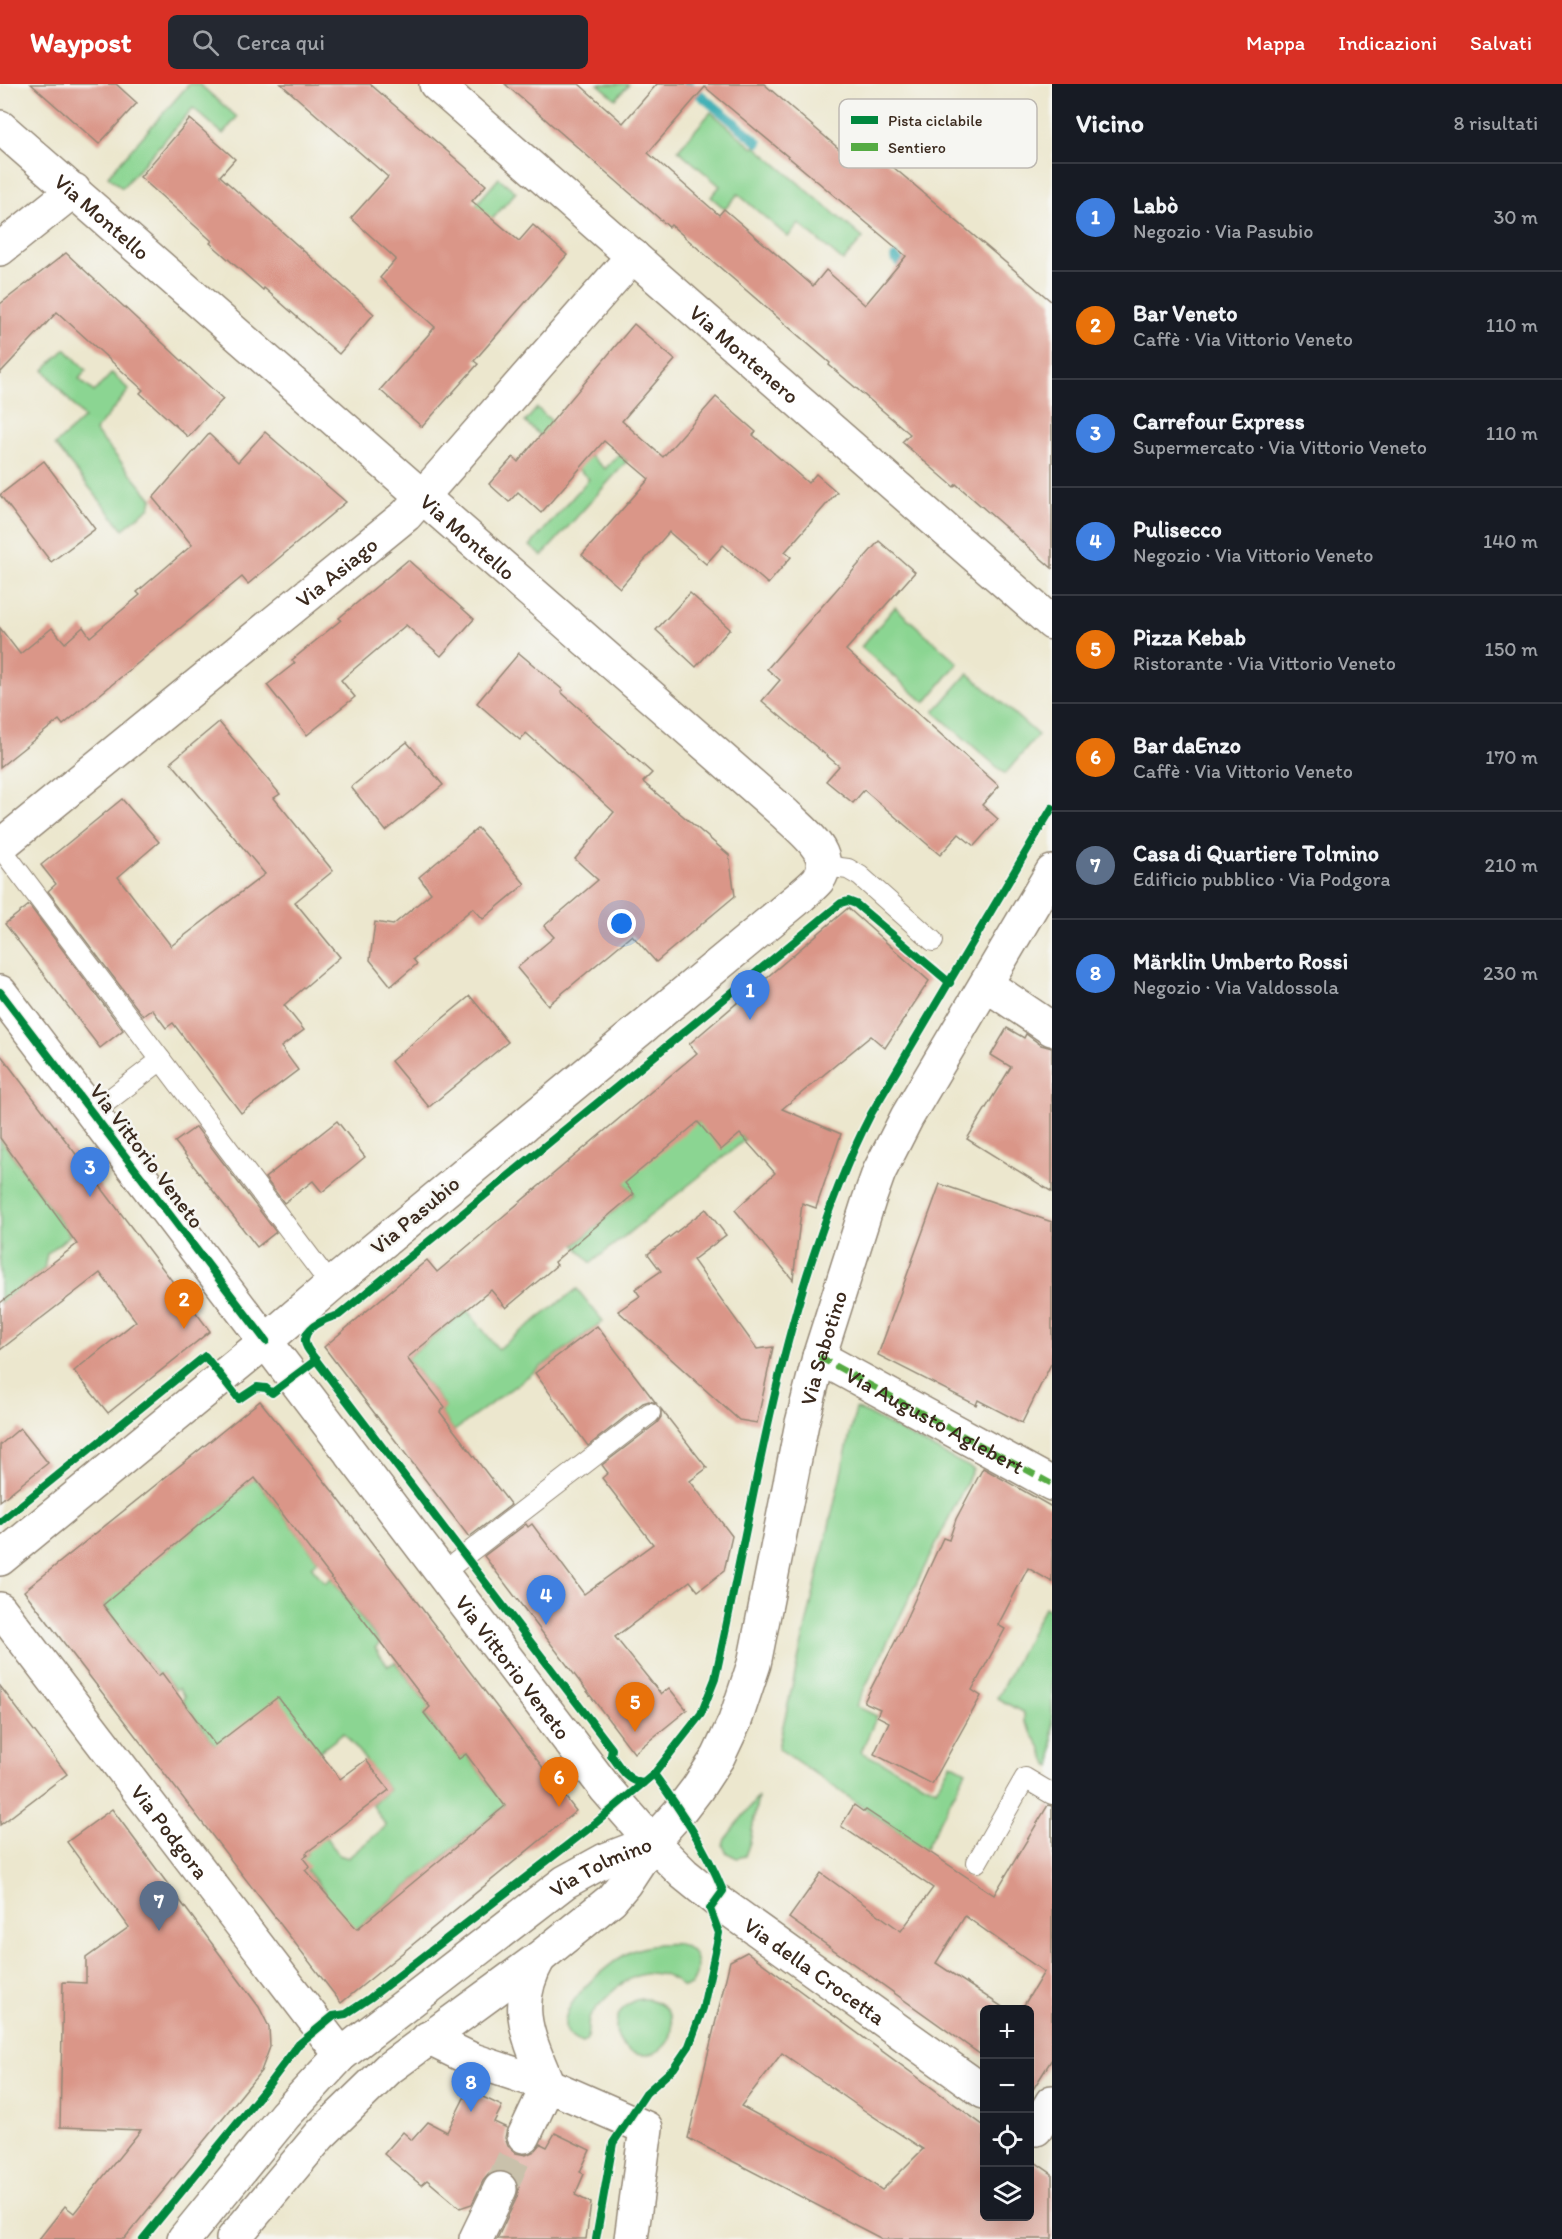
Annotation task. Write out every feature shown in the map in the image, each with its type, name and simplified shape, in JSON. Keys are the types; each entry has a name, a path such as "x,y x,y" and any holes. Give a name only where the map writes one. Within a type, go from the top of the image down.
{"street":[{"name":"Via Montenero","path":"436,84 1052,623"},
{"name":"Via Montello","path":"0,126 785,814 811,840 822,855 825,866"},
{"path":"0,249 74,190"},
{"name":"Via Asiago","path":"0,847 406,516 633,256"},
{"name":"Via Pasubio","path":"0,1559 800,897 818,881 825,866"},
{"name":"Via Sabotino","path":"652,1842 681,1810 713,1766 728,1738 746,1692 754,1664 802,1423 819,1357 879,1172 907,1116 987,985 1052,872"},
{"path":"987,985 1052,1029"},
{"name":"Via Vittorio Veneto","path":"0,992 441,1574 606,1789 652,1842"},
{"name":"Via Augusto Aglebert","path":"819,1357 1052,1484"},
{"name":"Via Podgora","path":"0,1609 340,2055"},
{"name":"Via Tolmino","path":"233,2239 299,2158 341,2113 389,2068 539,1958 611,1900 652,1842"},
{"name":"Via Tolmino","path":"184,2239 285,2115 340,2055 565,1882 605,1860 652,1842"},
{"name":"Via della Crocetta","path":"652,1842 684,1874 716,1900 980,2089"},
{"path":"524,2136 548,2085 531,2042 523,2008 528,1982 539,1958"},
{"path":"428,2038 473,2060 548,2085 646,2128 631,2239"},
{"path":"476,2239 500,2189"}],"lane":[{"path":"0,847 331,1285"},
{"path":"825,866 848,869 860,876 933,941"},
{"name":"Via Vittorio Veneto","path":"92,1113 161,1060"},
{"name":"Via Vittorio Veneto","path":"441,1574 650,1413"},
{"path":"977,1862 1025,1778 1052,1794"}],"green space":[{"path":"189,84 199,84 237,117 223,134 193,108 122,188 108,176"},
{"path":"598,84 629,84 616,99"},
{"path":"711,112 753,148 755,146 863,238 843,261 799,224 788,237 738,194 725,209 711,197 720,186 678,150"},
{"path":"499,178 516,192 431,289 434,253"},
{"path":"65,349 86,370 79,379 94,392 112,373 129,390 95,431 152,499 150,507 123,529 55,445 84,418 44,370"},
{"path":"537,408 605,469 619,454 627,461 542,556 530,546 589,479 525,422"},
{"path":"895,607 958,663 925,703 861,647"},
{"path":"968,673 1038,735 1005,774 934,712"},
{"path":"698,1122 740,1134 745,1140 591,1263 575,1245 634,1194 610,1166"},
{"path":"0,1138 70,1235 47,1254 44,1269 0,1303"},
{"path":"577,1289 603,1321 454,1431 440,1412 445,1407 407,1358 467,1310 498,1349"},
{"path":"856,1408 973,1469 856,1706 877,1716 861,1752 936,1789 951,1763 966,1771 925,1850 778,1748"},
{"path":"255,1478 318,1560 311,1566 325,1583 331,1578 380,1643 375,1648 388,1666 395,1662 430,1707 424,1714 459,1758 466,1754 496,1794 522,1791 349,1935 324,1891 306,1869 303,1858 307,1854 296,1840 296,1796 339,1855 348,1858 386,1826 372,1804 389,1790 344,1733 319,1752 215,1745 182,1700 185,1697 178,1688 175,1690 162,1673 158,1675 103,1604"},
{"path":"1044,1607 1052,1611 1052,1767 1048,1765 1040,1746 1024,1721 1024,1713 997,1698"},
{"path":"758,1797 750,1842 745,1856 737,1858 727,1853 723,1846 725,1839"},
{"path":"658,1944 679,1944 692,1952 697,1968 691,1985 683,1987 672,1979 651,1973 631,1978 613,1991 594,2011 589,2019 586,2041 582,2043 569,2034 565,2022 569,2008 592,1980 632,1951"},
{"path":"639,1999 649,1999 664,2007 670,2016 672,2027 670,2038 664,2047 649,2055 639,2055 628,2050 621,2043 616,2032 616,2022 621,2011 628,2004"}],"building":[{"path":"31,84 116,84 137,103 99,144"},
{"path":"281,84 370,84 486,185 472,201 519,241 533,225 567,255 474,361 478,364 422,427 380,390 435,327 380,278 396,259 351,218 388,177"},
{"path":"505,84 579,84 623,123 657,84 764,84 839,149 839,168 894,168 1052,302 1052,568 956,484 954,487 902,442 910,434 671,225 669,227","holes":["705,87 906,256 865,305 826,270 813,286 724,209 719,215 648,153"]},
{"path":"190,119 235,159 220,176 374,314 339,354 210,243 212,241 140,177"},
{"path":"66,253 223,399 188,437 140,393 143,390 57,312 0,373 0,304"},
{"path":"634,324 675,360 622,421 663,457 716,397 756,432 753,435 808,483 816,474 837,492 785,552 791,557 768,584 723,545 706,564 669,532 620,588 582,555 649,479 604,441 541,513 518,492 509,502 489,484 513,457 518,462"},
{"path":"265,432 346,502 248,584 242,577 63,725 59,720 0,767 0,628 20,654 52,628 65,643 83,627 90,637 140,595 137,592 192,545 153,498 209,434 238,462"},
{"path":"44,461 95,529 51,562 0,495"},
{"path":"879,541 915,572 846,650 999,786 982,805 998,819 974,846 959,834 940,855 864,790 853,803 826,781 839,766 762,701 780,680 767,669"},
{"path":"408,560 474,619 441,656 406,625 341,680 355,697 307,735 267,685 295,663 292,660 341,620 339,618"},
{"path":"690,593 730,629 696,667 656,630"},
{"path":"519,653 563,690 561,692 652,773 643,782 729,855 735,896 656,962 632,935 548,1005 517,968 554,937 544,926 598,880 575,859 614,812 526,733 520,740 477,703"},
{"path":"219,722 280,794 274,798 333,871 295,902 340,957 284,1005 304,1030 281,1047 298,1070 241,1113 173,1023 166,1028 152,1009 143,1016 48,891 56,884 41,865 122,799 159,842 118,877 171,946 265,874 171,762"},
{"path":"407,742 443,785 386,831 351,787"},
{"path":"478,828 525,884 483,919 473,908 413,959 417,964 391,986 370,960 375,922 393,925 431,893 419,877"},
{"path":"29,905 123,1030 100,1048 5,924"},
{"path":"848,908 929,981 885,1048 871,1036 782,1109 841,1134 816,1208 802,1203 793,1280 735,1210 775,1173 740,1134 721,1150 698,1122 625,1183 634,1194 554,1262 557,1265 506,1308 491,1290 407,1358 445,1407 440,1412 511,1505 469,1537 324,1347 427,1260 437,1272 697,1053 689,1044"},
{"path":"470,996 508,1042 429,1107 391,1061"},
{"path":"1007,1028 1024,1038 1026,1034 1041,1045 1052,1048 1052,1192 967,1139 1011,1067 991,1055"},
{"path":"0,1054 210,1331 108,1413 74,1371 136,1321 100,1273 0,1350 0,1303 77,1244 0,1138"},
{"path":"337,1121 365,1157 322,1192 313,1181 284,1203 265,1178"},
{"path":"196,1127 276,1232 257,1247 175,1142"},
{"path":"940,1184 1052,1222 1052,1362 1022,1423 978,1400 976,1405 878,1355"},
{"path":"706,1209 726,1235 693,1260 757,1349 773,1347 757,1423 739,1420 618,1311 640,1296 635,1289 661,1271 648,1254"},
{"path":"597,1326 656,1403 649,1401 643,1403 588,1446 535,1373"},
{"path":"260,1401 334,1493 576,1811 341,2003 24,1591","holes":["255,1478 430,1707 424,1713 459,1759 466,1754 505,1806 357,1929 305,1870 310,1867 303,1858 308,1855 306,1853 389,1790 366,1760 340,1779 278,1697 215,1745 162,1673 158,1676 103,1605"]},
{"path":"661,1409 707,1468 690,1481 732,1536 724,1571 698,1591 690,1581 615,1637 661,1694 669,1688 687,1710 634,1753 484,1556 526,1524 528,1527 532,1524 584,1594 653,1544 602,1478 608,1473 602,1465 657,1423 661,1417"},
{"path":"20,1428 48,1463 0,1501 0,1445"},
{"path":"983,1468 1052,1507 1052,1582 1028,1568 998,1625 1005,1629 972,1690 981,1696 932,1784 874,1754 889,1722 877,1716 880,1709 864,1702 899,1634 943,1538 949,1540 956,1519"},
{"path":"0,1686 67,1774 0,1825"},
{"path":"854,1805 864,1812 866,1810 994,1895 1048,1805 1052,1806 1052,2059 1034,2088 1034,2005 1024,2005 1044,1972 965,1916 936,1963 999,2005 980,2005 980,2054 789,1918 821,1873 901,1931 933,1888 841,1826"},
{"path":"112,1809 259,2007 269,2027 270,2047 261,2071 124,2239 39,2239 65,2206 74,2213 141,2130 60,2127 63,1982 86,1983 86,1958 129,1927 67,1842"},
{"path":"747,1952 980,2123 980,2221 1034,2221 1034,2161 1052,2174 1052,2239 882,2239 688,2138 730,1961","holes":["782,2053 923,2149 882,2190 827,2152 741,2106"]},
{"path":"468,2090 502,2106 494,2122 507,2128 505,2138 508,2146 516,2153 526,2155 535,2151 541,2144 547,2147 555,2133 590,2150 580,2172 584,2174 575,2195 591,2203 586,2239 497,2239 519,2188 516,2179 509,2172 499,2170 489,2174 472,2204 460,2208 427,2180 421,2185 384,2154 403,2132 412,2140 428,2122 447,2132"}],"waterway":[{"path":"687,84 758,142"},
{"path":"895,258 911,272"}],"tunnel":[{"path":"500,2189 524,2136"}],"marked path":[{"path":"819,1357 1052,1484"}],"cycle path":[{"path":"143,2239 299,2044 333,2016 346,2014 370,1998 592,1826 654,1774 701,1714 715,1679 780,1375 807,1275 836,1193 871,1114 1052,808"},
{"path":"643,1783 637,1782 621,1769 611,1755 612,1749 309,1350 305,1339 314,1326 339,1315 841,903 848,901 856,904 950,983"},
{"path":"0,992 266,1341"},
{"path":"0,1522 205,1356 239,1399 257,1387 266,1388 272,1393 316,1360"},
{"path":"596,2239 613,2143 646,2093 674,2068 689,2046 703,2008 719,1933 710,1909 723,1891 692,1830 654,1774"}],"place":[{"name":"Labò","path":"750,1020"},
{"name":"Carrefour Express","path":"90,1197"},
{"name":"Bar Veneto","path":"184,1329"},
{"name":"Pulisecco","path":"546,1625"},
{"name":"Pizza Kebab","path":"635,1732"},
{"name":"Bar daEnzo","path":"559,1807"},
{"name":"Casa di Quartiere Tolmino","path":"159,1931"},
{"name":"Märklin Umberto Rossi","path":"471,2112"}]}
